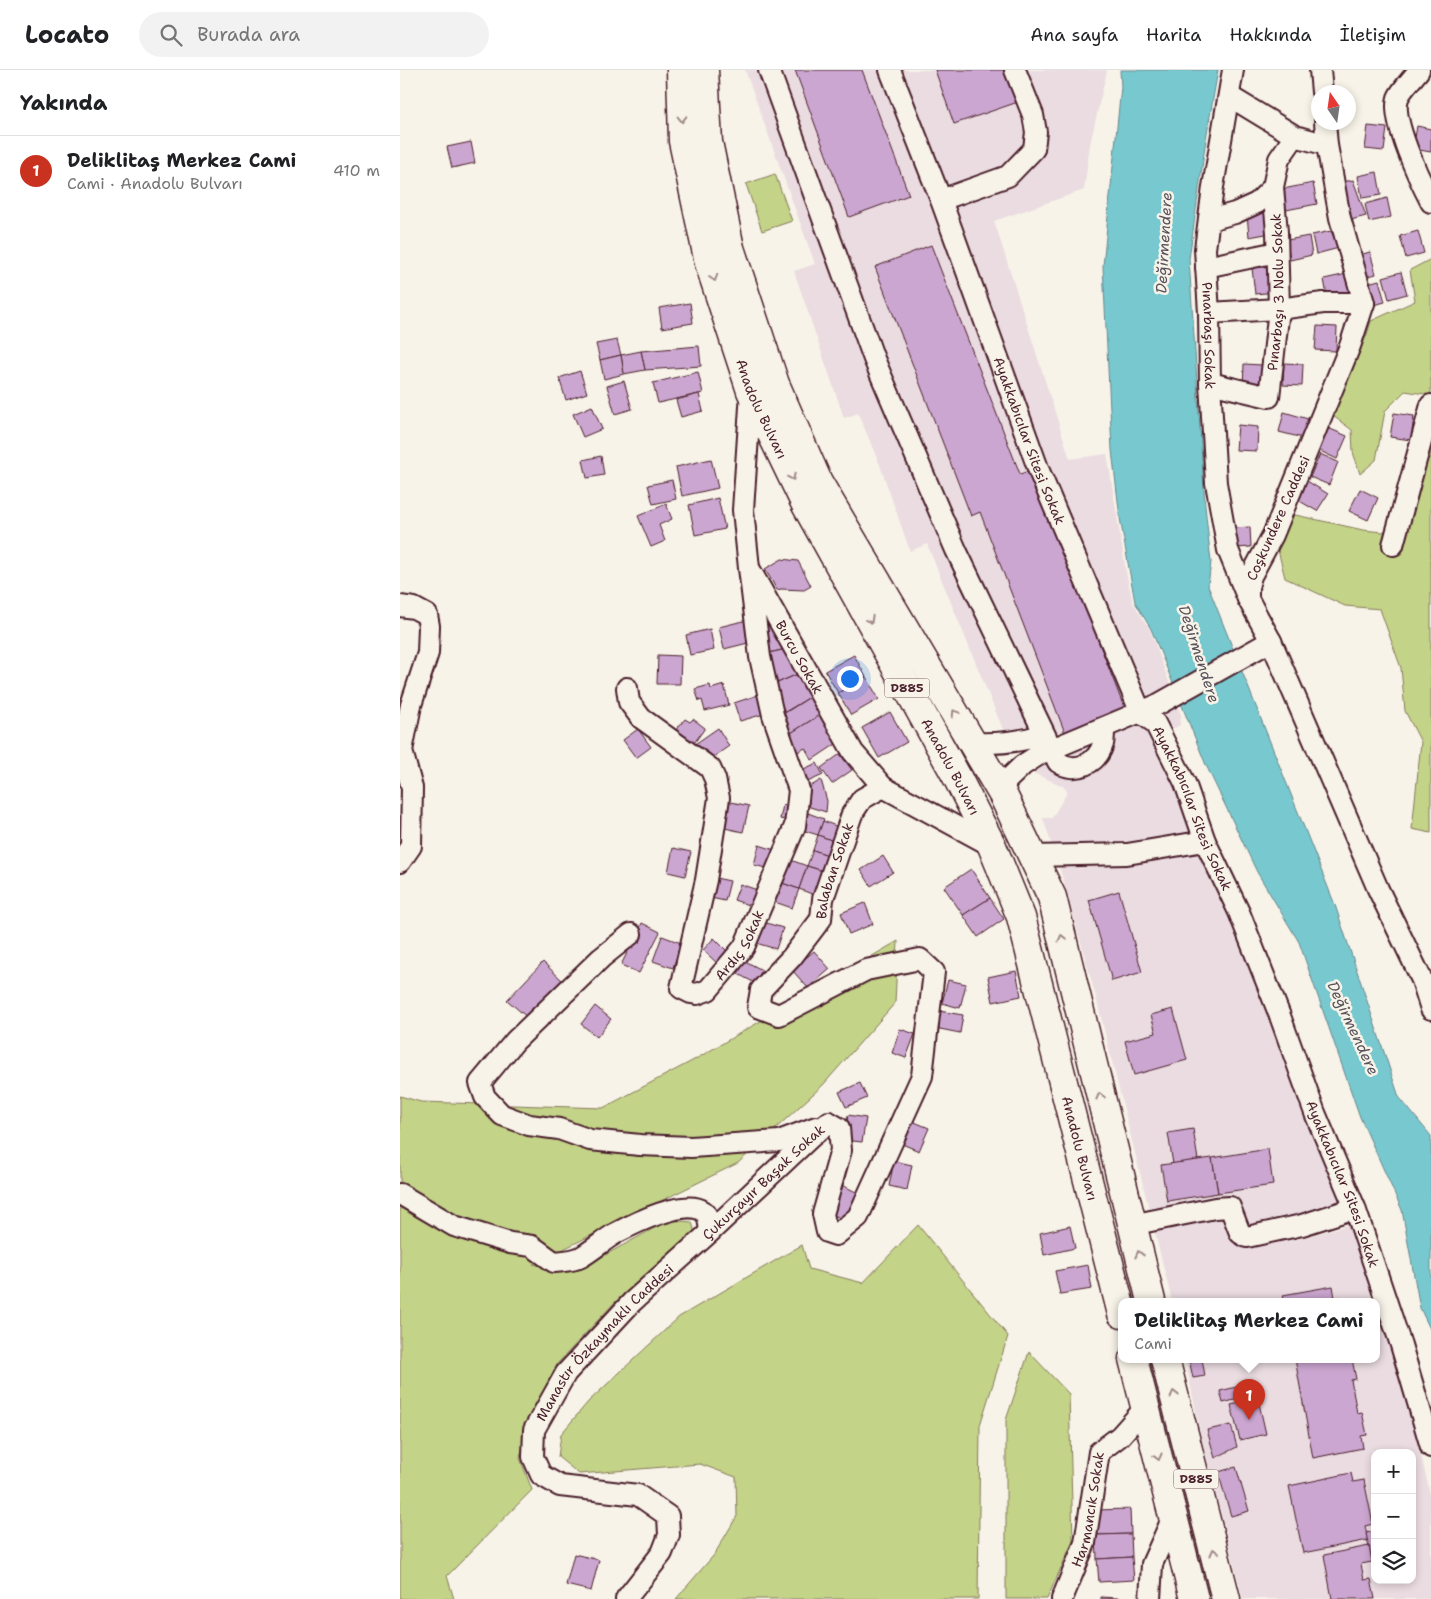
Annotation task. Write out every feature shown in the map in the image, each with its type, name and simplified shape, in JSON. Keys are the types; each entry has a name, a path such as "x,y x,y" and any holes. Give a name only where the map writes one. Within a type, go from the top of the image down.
{"highway":[{"name":"Anadolu Bulvarı","path":"681,70 683,141 709,263 751,391 806,505 957,777 992,846 1021,917 1118,1298"},
{"name":"Anadolu Bulvarı","path":"704,70 708,142 730,248 775,384 818,482 1000,788 1052,897 1150,1298"},
{"name":"D885","path":"1134,1363 1194,1599"},
{"name":"D885","path":"1166,1363 1226,1599"}],"street":[{"path":"769,70 874,359 956,550 1058,762 1066,768 1079,768 1092,762 1104,743 1104,728"},
{"name":"Ayakkabıcılar Sitesi Sokak","path":"890,70 941,200 1039,471 1155,723 1185,783 1205,841 1239,912 1280,1016 1315,1113 1355,1208 1402,1345 1431,1446"},
{"path":"941,200 1008,176 1034,149 1036,132 1033,115 1015,70"},
{"name":"Pınarbaşı Sokak","path":"1233,70 1205,249 1216,483 1226,540 1248,599"},
{"path":"1320,70 1321,85"},
{"path":"1419,70 1398,98 1397,117 1407,148 1431,202"},
{"path":"1228,96 1295,136 1327,145"},
{"path":"1209,313 1279,309 1323,303 1364,302 1340,218 1326,130"},
{"name":"Pınarbaşı 3 Nolu Sokak","path":"1210,384 1269,397 1279,309 1273,187 1279,159 1295,136"},
{"path":"1209,220 1235,213 1257,203 1273,187"},
{"path":"1206,267 1277,252"},
{"name":"Coşkundere Caddesi","path":"1364,302 1350,346 1272,535 1251,576 1248,587 1248,599 1266,644 1422,980 1431,1009"},
{"name":"Burcu Sokak","path":"751,391 743,510 749,568 853,752 883,787 992,846"},
{"path":"1393,545 1431,405"},
{"name":"Ardıç Sokak","path":"627,688 629,702 641,718 710,768 715,778 719,798 707,871 681,988 697,994 708,990 714,985 744,948 795,826 799,790 773,715 760,657 749,568"},
{"path":"400,606 414,608 427,615 429,626 428,652 411,705 402,751 412,788 411,846 400,862"},
{"path":"972,743 994,744 1030,739 1048,741 1104,728 1149,709 1266,644"},
{"path":"1000,788 1023,765 1040,754 1048,741"},
{"name":"Balaban Sokak","path":"758,1007 761,990 792,956 821,919 823,899 852,814 862,799 883,787"},
{"path":"1032,856 1128,854 1205,841"},
{"path":"631,934 601,958 515,1041 480,1083 485,1097 502,1115 529,1126 559,1129 590,1140 690,1147 779,1142 829,1122"},
{"name":"Çukurçayır Başak Sokak","path":"710,1232 829,1122 839,1128 841,1150 823,1214 827,1232 836,1235 858,1217 922,1076 934,972 920,959 866,970 779,1015 758,1007"},
{"name":"Çukurçayır Başak Sokak","path":"400,1194 454,1226 510,1243 532,1246 554,1262 569,1261 580,1257 616,1233 656,1214 677,1209 694,1208 704,1211 708,1218 710,1232"},
{"path":"1131,1225 1215,1208 1230,1207 1240,1233 1247,1237 1302,1225 1355,1208"},
{"name":"Manastır Özkaymaklı Caddesi","path":"626,1599 662,1553 669,1535 668,1516 638,1495 560,1486 540,1475 533,1457 534,1430 566,1373 632,1302 710,1232"},
{"name":"Harmancık Sokak","path":"1062,1599 1085,1543 1099,1452 1120,1436 1145,1408"},
{"path":"1150,1599 1152,1564 1173,1517"}],"shaded area":[{"path":"745,70 1107,70 1090,144 1084,190 994,221 1070,459 1107,454 1126,572 1133,603 1150,630 1181,715 1180,725 1167,732 1160,744 1264,1002 1312,1132 1359,1219 1281,1244 1355,1223 1377,1298 1171,1298 1096,997 1064,882 1043,818 1052,818 1068,791 1063,786 1033,773 1002,727 927,544 910,551 880,465 858,413 844,418 794,271 815,264"},
{"path":"1380,1310 1419,1446 1431,1498 1431,1599 1243,1599 1202,1440 1186,1363 1380,1363"}],"green space":[{"path":"775,174 792,221 762,231 746,184"},
{"path":"1431,259 1431,395 1405,391 1385,411 1376,460 1360,474 1353,452 1352,430 1333,416 1371,321 1415,301 1410,270"},
{"path":"1431,441 1431,833 1412,829 1421,742 1405,711 1401,668 1380,609 1345,606 1285,578 1274,534 1291,514 1363,530 1383,532 1417,501"},
{"path":"898,941 895,1003 823,1085 738,1163 533,1264 556,1270 596,1260 669,1220 692,1222 695,1233 614,1303 558,1363 528,1419 520,1458 532,1490 447,1576 454,1599 400,1599 400,1096 421,1102 603,1108 694,1060"},
{"path":"918,1225 1008,1336 980,1425 978,1599 676,1599 714,1555 737,1516 736,1477 700,1464 579,1474 558,1457 561,1434 588,1402 679,1317 802,1245 809,1269 863,1283"},
{"path":"1029,1352 1069,1394 1073,1541 1047,1599 1006,1599 1006,1420"}],"water":[{"name":"Değirmendere","path":"1120,70 1218,70 1189,259 1205,506 1211,562 1208,586 1335,905 1399,1097 1431,1136 1431,1331 1420,1308 1402,1210 1360,1117 1299,942 1257,872 1206,765 1151,629 1135,602 1120,518 1112,450 1103,266 1121,87"}],"building":[{"path":"795,70 862,70 909,195 849,217"},
{"path":"935,70 1007,70 1018,102 954,124"},
{"path":"1368,126 1387,128 1384,151 1365,149"},
{"path":"1417,126 1431,129 1431,152 1413,149"},
{"path":"471,142 475,163 452,168 447,147"},
{"path":"1377,172 1381,195 1362,198 1358,176"},
{"path":"1353,180 1366,216 1347,221 1338,183"},
{"path":"1313,183 1317,204 1286,210 1283,189"},
{"path":"1387,198 1391,217 1369,222 1365,204"},
{"path":"1274,207 1277,232 1249,237 1247,214"},
{"path":"1331,231 1339,248 1316,254 1312,235"},
{"path":"1418,231 1424,253 1406,258 1400,236"},
{"path":"1309,236 1312,255 1290,260 1287,240"},
{"path":"931,245 1020,474 1032,470 1127,715 1067,738 980,512 971,516 875,267"},
{"path":"1370,252 1376,274 1358,279 1352,257"},
{"path":"1274,266 1277,292 1255,294 1252,268"},
{"path":"1401,272 1407,294 1389,299 1383,277"},
{"path":"1347,274 1353,299 1328,302 1324,279"},
{"path":"1379,280 1385,302 1366,307 1361,285"},
{"path":"690,303 693,323 662,328 659,308"},
{"path":"1317,326 1337,327 1336,351 1315,350"},
{"path":"617,340 621,355 600,360 596,344"},
{"path":"699,346 701,366 645,370 641,351"},
{"path":"641,351 645,370 624,374 621,355"},
{"path":"621,355 624,374 604,379 600,360"},
{"path":"1284,363 1303,364 1302,386 1283,385"},
{"path":"1244,364 1262,365 1261,388 1243,387"},
{"path":"580,371 587,393 566,400 559,378"},
{"path":"698,372 703,393 658,403 653,383"},
{"path":"624,381 632,409 615,414 607,386"},
{"path":"699,394 703,411 681,417 676,400"},
{"path":"592,406 602,429 583,437 573,414"},
{"path":"1284,412 1308,419 1303,438 1279,432"},
{"path":"1394,413 1414,416 1411,440 1390,437"},
{"path":"1238,425 1258,427 1257,451 1236,450"},
{"path":"1328,428 1347,436 1337,459 1318,450"},
{"path":"1320,454 1338,462 1329,485 1310,477"},
{"path":"601,456 604,475 587,478 583,460"},
{"path":"711,459 718,488 682,496 676,467"},
{"path":"672,480 676,499 653,504 648,485"},
{"path":"1307,481 1328,494 1317,511 1296,499"},
{"path":"1360,489 1378,498 1368,520 1349,511"},
{"path":"718,498 725,529 695,535 689,505"},
{"path":"666,504 672,519 659,525 665,541 651,547 638,516"},
{"path":"1250,527 1251,547 1235,548 1234,528"},
{"path":"782,559 798,561 811,586 804,590 777,590 765,569"},
{"path":"767,615 786,649 765,654 760,618"},
{"path":"747,620 752,642 724,649 719,627"},
{"path":"710,629 714,650 690,655 686,635"},
{"path":"786,649 798,674 770,686 765,654"},
{"path":"658,655 681,656 680,684 657,684"},
{"path":"854,655 866,677 838,693 825,671"},
{"path":"798,674 810,697 785,712 773,685"},
{"path":"866,677 879,699 851,715 838,693"},
{"path":"710,685 711,689 724,685 729,705 705,711 702,700 699,701 695,689"},
{"path":"758,695 764,714 740,721 734,703"},
{"path":"810,697 821,714 791,733 780,716"},
{"path":"890,712 907,742 879,758 862,728"},
{"path":"821,714 839,742 812,760 805,748 792,755 785,723 791,733"},
{"path":"685,719 690,722 693,719 705,728 692,746 674,732"},
{"path":"718,728 729,746 712,758 707,751 702,754 695,744"},
{"path":"638,729 651,747 636,758 623,740"},
{"path":"840,754 852,770 832,784 821,768"},
{"path":"817,763 823,775 803,784 797,772"},
{"path":"821,780 827,801 826,812 810,807 806,789"},
{"path":"727,801 749,806 743,832 720,827"},
{"path":"783,805 794,808 790,821 780,819"},
{"path":"808,813 824,819 818,835 802,830"},
{"path":"823,821 841,828 836,842 818,835"},
{"path":"818,835 836,842 831,856 813,850"},
{"path":"759,845 775,850 770,869 754,865"},
{"path":"673,848 691,852 685,876 668,872"},
{"path":"813,850 831,856 826,872 807,866"},
{"path":"883,856 893,872 871,886 861,870"},
{"path":"788,859 807,866 799,889 779,882"},
{"path":"807,866 826,872 817,896 799,889"},
{"path":"971,869 990,898 963,915 944,887"},
{"path":"711,877 730,881 725,901 706,897"},
{"path":"779,882 799,889 792,908 772,901"},
{"path":"740,884 760,891 754,907 734,900"},
{"path":"1119,891 1142,972 1112,981 1089,900"},
{"path":"990,898 1004,919 978,937 963,915"},
{"path":"865,903 873,924 849,934 841,913"},
{"path":"763,922 783,928 776,949 756,943"},
{"path":"642,923 660,932 639,973 621,965"},
{"path":"662,936 681,943 673,968 653,961"},
{"path":"714,938 730,954 719,965 703,950"},
{"path":"814,951 830,969 808,988 792,970"},
{"path":"745,961 762,970 755,983 738,974"},
{"path":"543,962 564,982 529,1019 507,1000"},
{"path":"1016,971 1021,996 993,1002 988,977"},
{"path":"948,980 966,984 960,1008 942,1003"},
{"path":"595,1006 611,1019 597,1037 581,1024"},
{"path":"1173,1009 1187,1060 1134,1075 1125,1041 1156,1033 1151,1015"},
{"path":"939,1011 963,1015 960,1033 935,1028"},
{"path":"900,1029 915,1034 906,1058 892,1053"},
{"path":"860,1083 867,1098 846,1107 839,1092"},
{"path":"848,1115 866,1118 862,1142 844,1140"},
{"path":"912,1121 929,1128 919,1151 902,1144"},
{"path":"1193,1129 1198,1160 1173,1164 1168,1133"},
{"path":"1268,1149 1273,1185 1218,1193 1212,1158"},
{"path":"1212,1158 1218,1193 1167,1201 1161,1165"},
{"path":"894,1161 912,1165 907,1190 889,1186"},
{"path":"840,1184 860,1194 846,1221 826,1211"},
{"path":"1070,1226 1075,1248 1044,1255 1040,1233"},
{"path":"1088,1265 1092,1289 1060,1294 1055,1271"},
{"path":"1333,1286 1335,1298 1284,1298 1283,1295"},
{"path":"1190,1363 1203,1363 1205,1376 1193,1378"},
{"path":"1296,1363 1353,1363 1356,1379 1351,1380 1357,1413 1362,1412 1367,1435 1361,1436 1363,1448 1313,1458"},
{"path":"1257,1382 1260,1393 1223,1403 1220,1391"},
{"path":"1258,1399 1266,1434 1240,1440 1231,1405"},
{"path":"1231,1425 1237,1447 1215,1458 1207,1430"},
{"path":"1236,1467 1249,1511 1231,1516 1218,1472"},
{"path":"1351,1473 1353,1482 1364,1480 1371,1514 1371,1524 1365,1526 1368,1540 1303,1553 1289,1486"},
{"path":"1130,1509 1131,1534 1096,1535 1095,1510"},
{"path":"1371,1532 1371,1557 1366,1533"},
{"path":"1131,1534 1132,1557 1097,1559 1096,1535"},
{"path":"1369,1546 1371,1562 1361,1564 1364,1580 1371,1579 1375,1599 1332,1599 1324,1555"},
{"path":"574,1554 599,1560 591,1591 566,1585"},
{"path":"1132,1557 1134,1580 1099,1582 1097,1559"},
{"path":"1101,1597 1131,1599 1101,1599"}],"place":[{"name":"Deliklitaş Merkez Cami","path":"1249,1420"}]}
